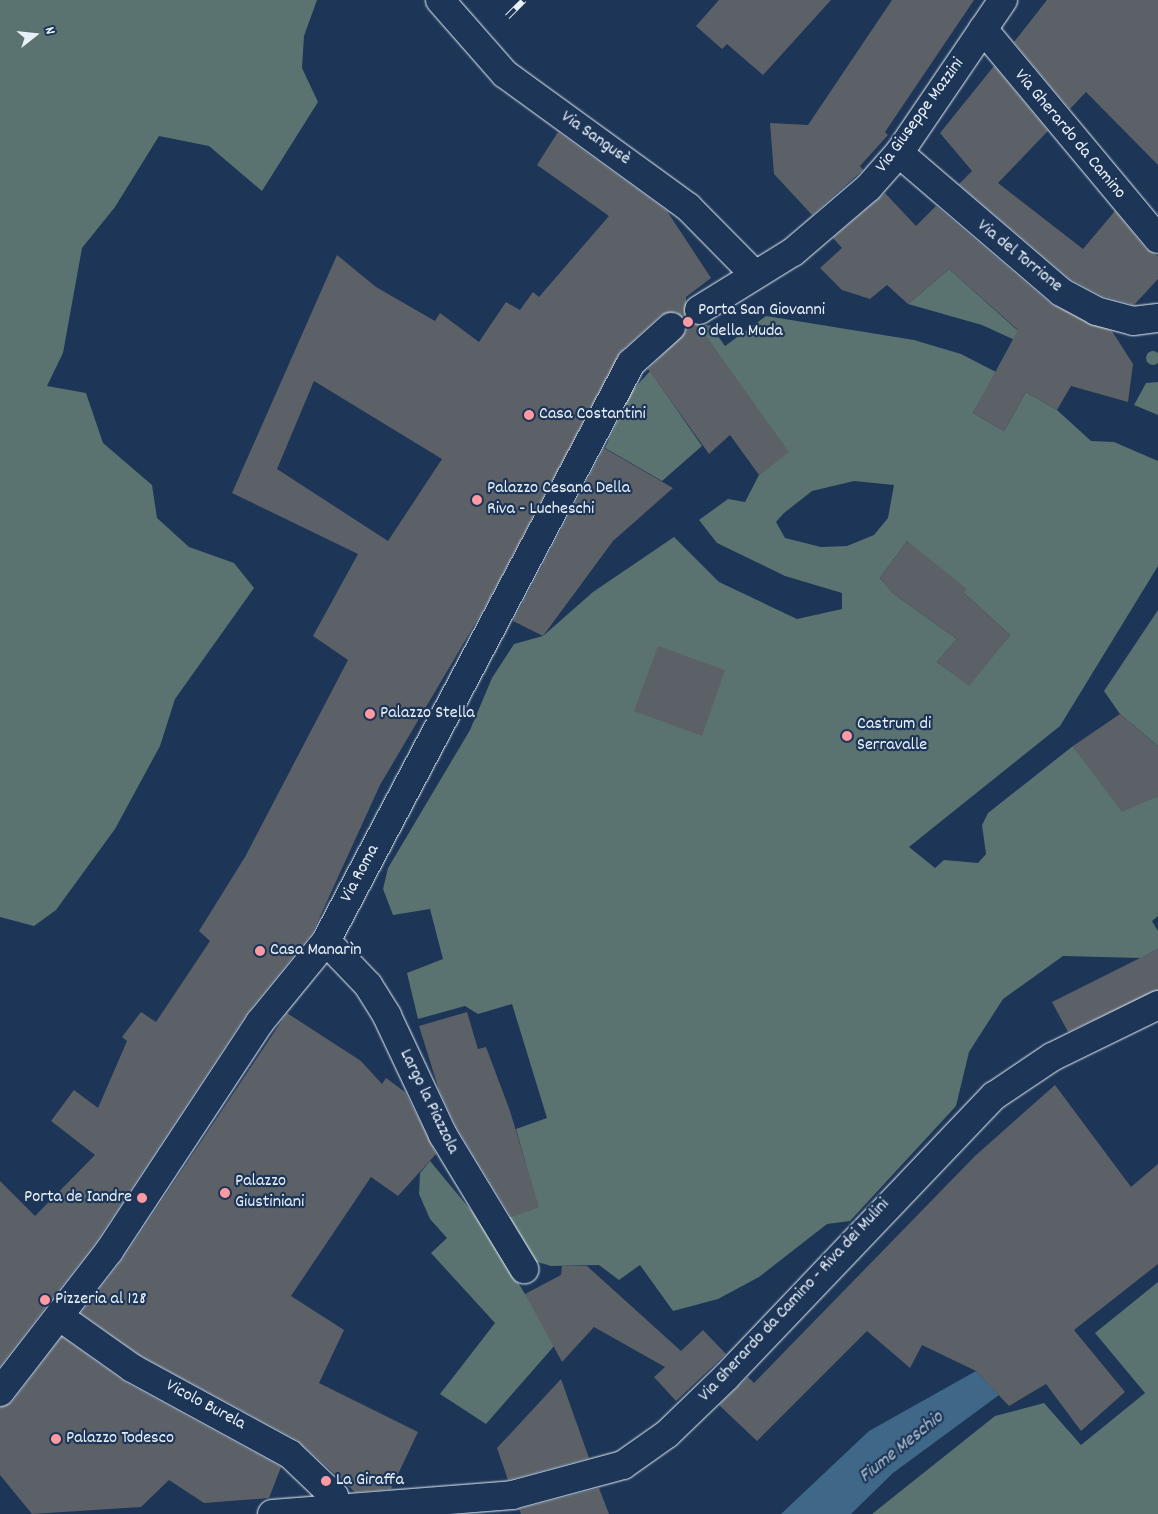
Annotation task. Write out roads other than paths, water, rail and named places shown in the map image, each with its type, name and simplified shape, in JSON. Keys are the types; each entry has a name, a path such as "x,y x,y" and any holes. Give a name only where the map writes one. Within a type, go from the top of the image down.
{"street":[{"name":"Via Sangusè","path":"440,0 504,74 688,207 755,275"},
{"name":"Via Giuseppe Mazzini","path":"755,275 838,216 899,153 1002,0"},
{"name":"Via Gherardo da Camino","path":"983,29 1158,239"},
{"name":"Via del Torrione","path":"899,153 1061,292 1096,311 1133,321 1158,318"},
{"path":"699,310 755,275"},
{"name":"Via Roma","path":"0,1391 60,1317 109,1251 260,1022 326,941 631,362 671,328"},
{"name":"Largo la Piazzola","path":"326,941 378,1001 443,1136 524,1268"},
{"name":"Via Gherardo da Camino - Riva dei Mulini","path":"272,1514 335,1509 382,1510 512,1494 570,1482 623,1465 648,1450 727,1376 994,1096 1052,1057 1158,1005"},
{"name":"Vicolo Burela","path":"60,1317 132,1368 290,1454 334,1496 335,1509"}],"water":[{"name":"Fiume Meschio","path":"976,1371 999,1395 893,1473 851,1514 781,1514 869,1431"}],"railway":[{"path":"507,17 524,0"}],"place":[{"name":"Porta San Giovanni o della Muda","path":"688,322"},
{"name":"Casa Costantini","path":"529,415"},
{"name":"Palazzo Cesana Della Riva - Lucheschi","path":"477,500"},
{"name":"Palazzo Stella","path":"370,714"},
{"name":"Castrum di Serravalle","path":"847,736"},
{"name":"Casa Manarìn","path":"260,951"},
{"name":"Palazzo Giustiniani","path":"225,1193"},
{"name":"Porta de Iandre","path":"142,1198"},
{"name":"Pizzeria al 128","path":"45,1300"},
{"name":"Palazzo Todesco","path":"56,1439"},
{"name":"La Giraffa","path":"326,1481"}]}
